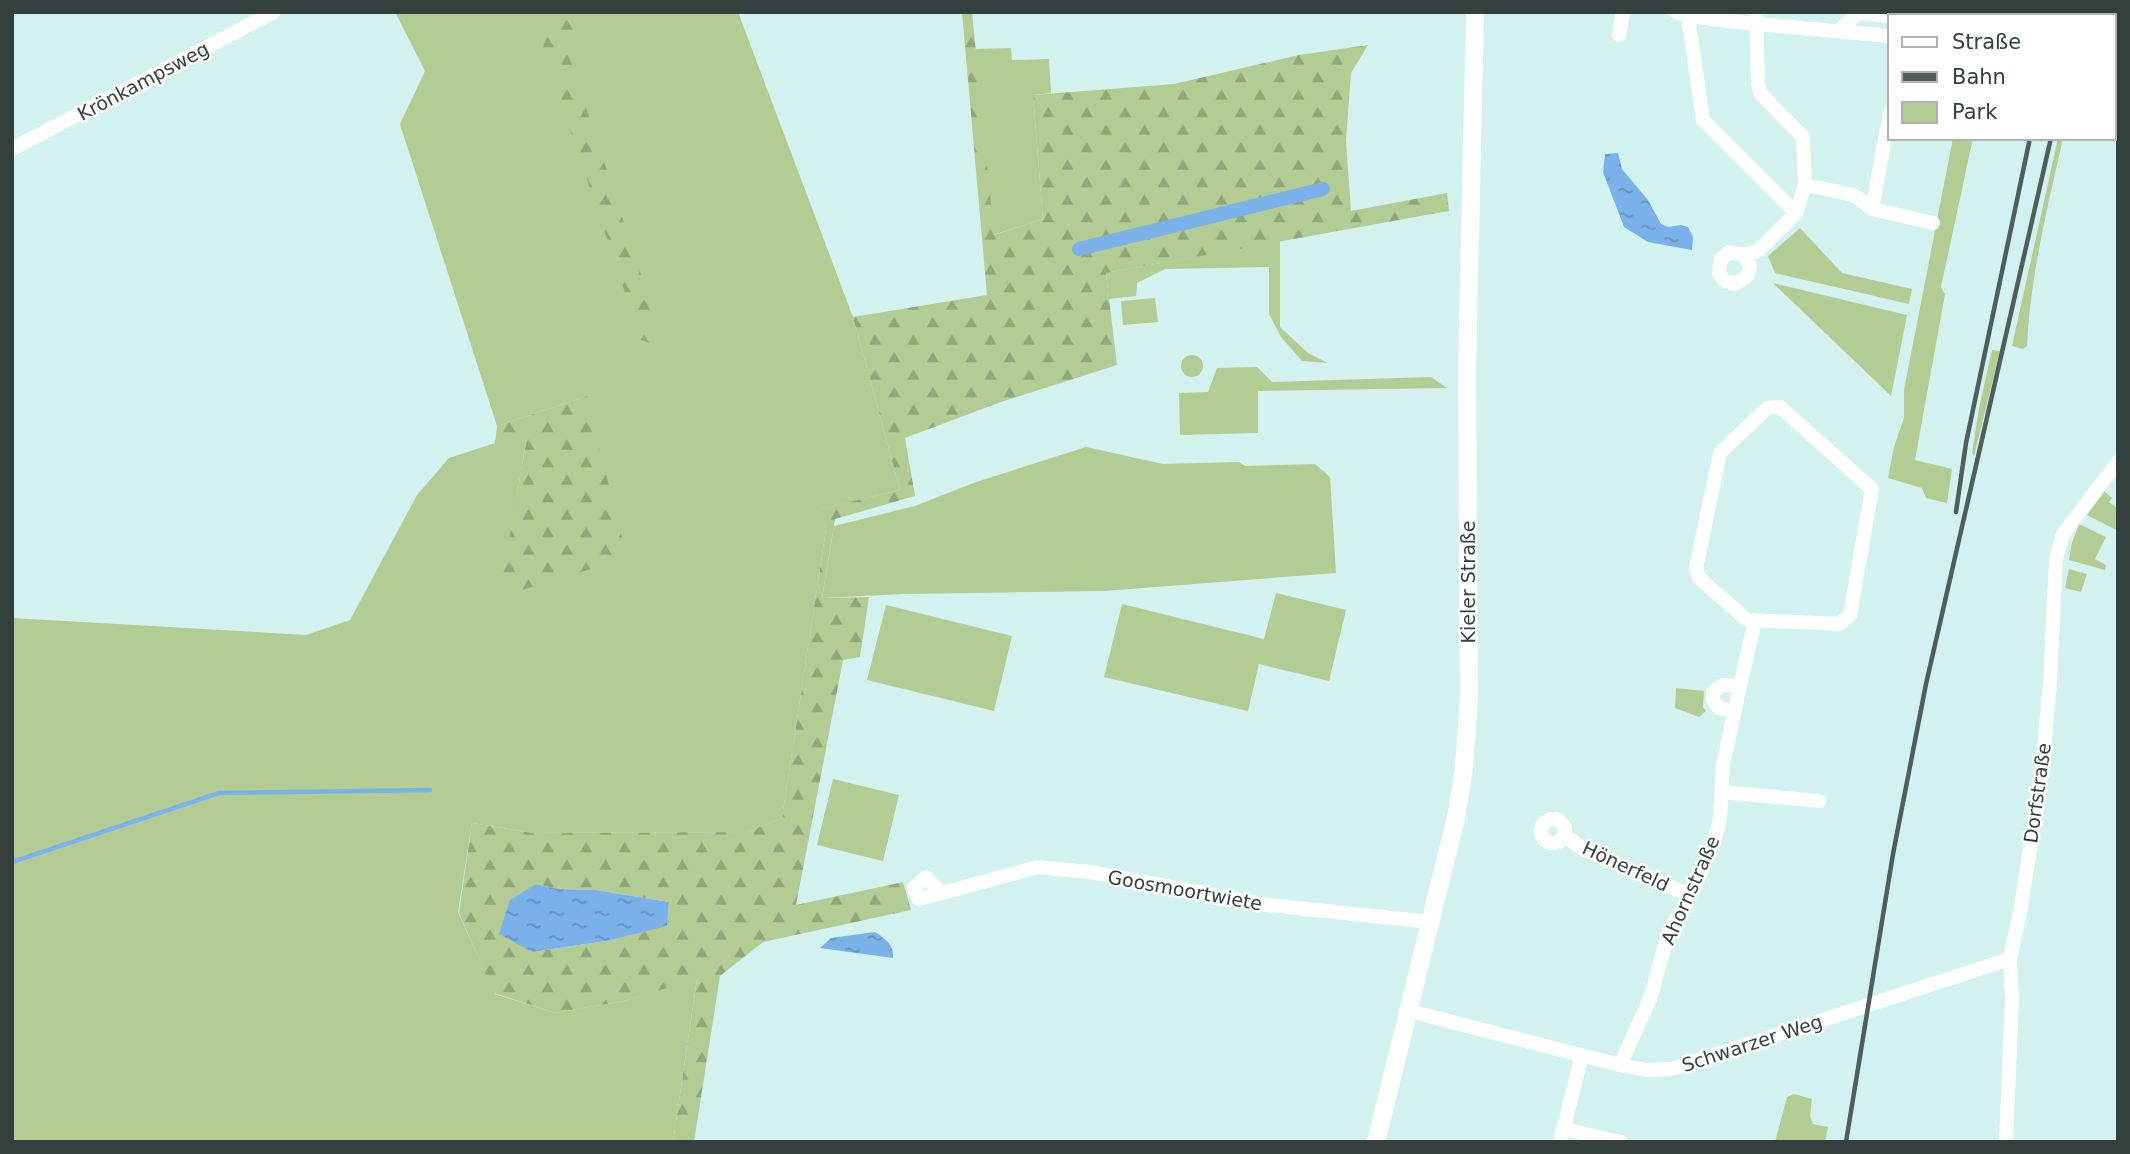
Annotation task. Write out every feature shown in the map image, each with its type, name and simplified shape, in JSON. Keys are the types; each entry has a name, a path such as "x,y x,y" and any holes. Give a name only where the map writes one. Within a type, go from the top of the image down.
{"main road":[{"name":"Kieler Straße","path":"1376,1142 1456,818 1467,740 1467,373 1475,12"}],"street":[{"name":"Krönkampsweg","path":"12,149 274,12"},
{"path":"1619,35 1623,12"},
{"path":"1839,30 1859,13 1888,16"},
{"path":"1796,213 1703,120 1682,14 1756,18 1888,36"},
{"path":"1744,255 1758,251 1796,213 1805,185 1803,137 1761,94 1758,84 1756,18"},
{"path":"1872,209 1888,122"},
{"path":"1805,185 1854,195 1872,209 1933,223"},
{"path":"1780,407 1872,489 1850,615 1840,624 1755,621 1747,620 1699,578 1696,568 1720,453 1767,408 1780,407"},
{"name":"Dorfstraße","path":"2006,1142 2012,999 2010,959 2021,907 2042,771 2057,554 2063,534 2118,462"},
{"name":"Ahornstraße","path":"1620,1065 1650,999 1669,931 1713,844 1720,820 1723,765 1733,711 1755,621"},
{"path":"1733,711 1719,708 1713,700 1713,692 1722,685 1740,686"},
{"path":"1722,792 1819,801"},
{"name":"Hönerfeld","path":"1564,835 1583,849 1689,895"},
{"name":"Goosmoortwiete","path":"942,893 1038,867 1090,872 1267,905 1430,922"},
{"name":"Schwarzer Weg","path":"1409,1011 1620,1065 1645,1070 1672,1069 2010,959"},
{"path":"1582,1055 1562,1135 1621,1142"}],"green space":[{"path":"395,12 738,12 853,317 900,490 821,509 826,529 782,818 747,832 533,833 472,823 458,912 495,994 555,1013 624,1001 697,978 673,1142 12,1142 12,618 306,635 350,620 417,495 449,458 495,443 526,442 500,596 587,396 497,426 400,124 425,71"},
{"path":"962,12 972,12 994,235 1043,219 1033,95 1174,84 1299,55 1368,45 1351,73 1346,140 1351,211 1447,193 1449,211 1106,273 1117,365 1001,402 905,438 915,496 835,519 822,598 869,597 860,657 843,660 796,905 903,882 911,910 763,942 720,976 694,1142 673,1142 697,979 624,1001 555,1013 494,993 459,913 472,823 533,833 747,832 782,818 826,529 820,509 900,490 853,317 987,295","holes":["536,884 558,889 596,890 669,902 667,925 606,941 532,952"]},
{"path":"549,17 567,20 576,32 567,49 655,317 658,338 649,343 641,340 543,49"},
{"path":"1011,48 1012,60 1049,59 1051,93 1033,95 1043,219 993,235 975,49"},
{"path":"1953,140 1973,140 1941,287 1945,294 1915,460 1952,469 1947,503 1926,498 1922,488 1888,478 1894,447 1904,418 1904,390"},
{"path":"2058,140 2063,140 2036,267 2027,346 2023,349 2012,346"},
{"path":"1800,228 1842,273 1912,289 1909,304 1775,273 1768,256"},
{"path":"1280,241 1280,327 1308,353 1328,363 1302,361 1281,337 1269,314 1269,267 1165,269 1137,283 1136,296 1109,299 1106,273"},
{"path":"1773,283 1907,315 1891,396"},
{"path":"1155,298 1158,322 1123,325 1121,301"},
{"path":"1992,350 2000,351 1974,456 1972,453 1979,408"},
{"path":"1192,355 1202,362 1203,366 1196,376 1192,377 1182,370 1181,366 1188,356"},
{"path":"1257,367 1272,382 1431,377 1447,388 1258,391 1258,433 1180,435 1179,393 1208,392 1217,368"},
{"path":"587,396 627,558 499,597 526,443 495,443 497,426"},
{"path":"1086,447 1163,464 1315,464 1330,477 1336,573 1104,591 822,598 834,526 915,506 976,482"},
{"path":"2104,491 2112,498 2109,502 2118,509 2118,531 2087,515"},
{"path":"2079,524 2106,537 2095,559 2106,565 2105,570 2069,560"},
{"path":"2069,569 2087,574 2081,592 2065,588"},
{"path":"1276,593 1346,610 1329,681 1259,664 1248,711 1104,677 1122,604 1264,639"},
{"path":"886,605 1012,636 994,711 867,680"},
{"path":"1676,688 1704,691 1703,707 1706,711 1699,717 1675,708"},
{"path":"833,779 899,795 883,861 817,845"},
{"path":"1794,1094 1812,1099 1810,1116 1813,1124 1828,1127 1825,1142 1775,1142 1787,1097"}],"water":[{"path":"1618,153 1622,169 1648,200 1661,224 1668,227 1688,227 1693,237 1692,250 1648,242 1624,227 1603,172 1605,154"},
{"path":"536,884 558,889 596,890 669,902 667,926 606,941 532,952 499,934 510,900"},
{"path":"875,932 888,943 893,958 820,948 831,938"}],"waterway":[{"path":"1079,249 1323,189"},
{"path":"12,862 219,793 430,790"}],"railway":[{"path":"1956,512 1966,443 2030,140"},
{"path":"1846,1142 1893,854 1926,684 2051,140"}]}
